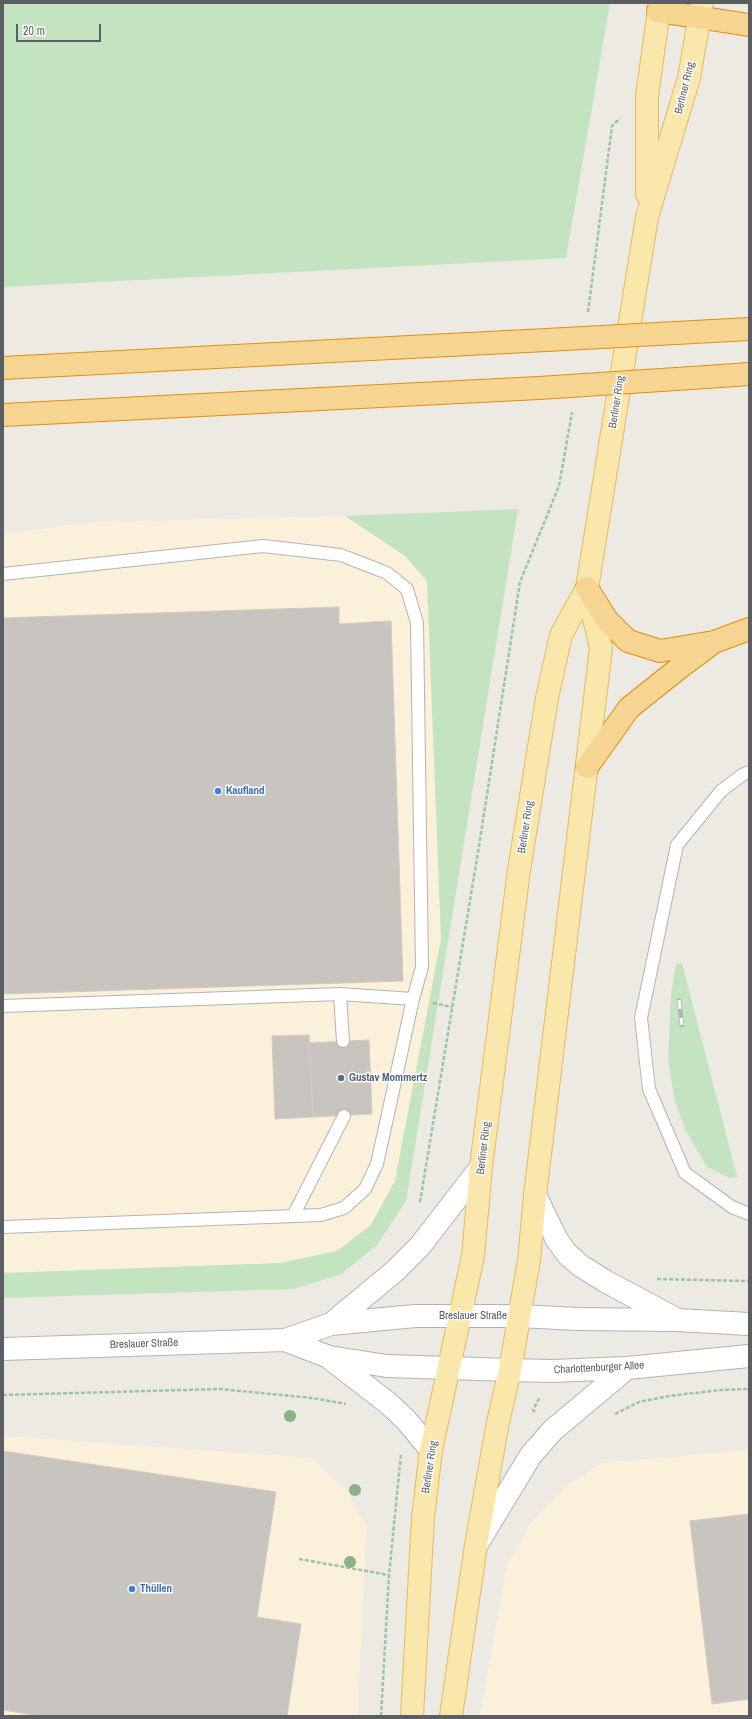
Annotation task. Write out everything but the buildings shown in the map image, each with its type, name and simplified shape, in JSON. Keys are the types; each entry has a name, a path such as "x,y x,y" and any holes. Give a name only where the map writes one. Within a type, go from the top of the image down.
{"highway":[{"path":"659,7 700,10 749,25"},
{"path":"3,368 749,329"},
{"path":"3,415 539,388 749,374"},
{"path":"587,588 607,620 628,641 660,651 714,642 749,629"},
{"path":"587,767 629,708 714,642"}],"main road":[{"name":"Berliner Ring","path":"647,217 647,96 659,7"},
{"name":"Berliner Ring","path":"412,1716 423,1518 431,1450 473,1256 481,1167 519,870 547,698 561,635 587,588 647,217 689,78 700,10"},
{"name":"Berliner Ring","path":"450,1716 476,1546 498,1422 510,1370 529,1260 535,1195 601,648 587,588"},
{"path":"331,1324 394,1271 420,1246 481,1167"},
{"path":"535,1195 557,1240 568,1255 581,1266 605,1281 677,1320"},
{"name":"Breslauer Straße","path":"3,1348 285,1340 331,1324 415,1316 519,1316"},
{"path":"519,1316 578,1319 677,1320 749,1324"},
{"name":"Breslauer Straße","path":"285,1340 328,1357 388,1366 448,1369"},
{"name":"Charlottenburger Allee","path":"448,1369 552,1371 627,1368 749,1356"},
{"path":"328,1357 389,1404 406,1420 431,1450"},
{"path":"476,1546 531,1455 558,1425 627,1368"}],"lane":[{"path":"3,574 263,546 341,555 388,573 407,589 417,623 422,967 413,999 377,1164 365,1189 344,1208 321,1215 3,1227"},
{"path":"749,772 742,775 721,791 676,845 642,1018 649,1089 685,1173 732,1207 749,1214"},
{"path":"3,1006 340,994 413,999"},
{"path":"340,994 342,1041"},
{"path":"293,1216 344,1116"}],"path":[{"path":"417,1207 420,1200 452,1007 520,582"},
{"path":"655,1278 749,1280"},
{"path":"3,1396 220,1390 312,1398 347,1404"},
{"path":"609,1417 638,1402 669,1396 720,1390 749,1390"},
{"path":"381,1716 389,1575 401,1453"},
{"path":"299,1559 389,1575"}],"shaded area":[{"path":"345,516 405,556 427,581 441,939 395,1181 371,1225 337,1251 280,1263 3,1273 3,534 94,522"},
{"name":"Thüllen","path":"3,1436 312,1458 346,1490 366,1526 358,1716 3,1716"},
{"path":"749,1450 749,1716 480,1716 507,1564 531,1523 565,1487 601,1463"}],"green space":[{"path":"3,3 610,3 566,258 3,287"},
{"path":"518,509 406,1201 377,1245 341,1274 294,1289 3,1298 3,1273 280,1263 337,1251 371,1225 395,1181 441,939 427,581 405,556 345,516"},
{"path":"676,963 682,963 737,1177 730,1178 707,1167 686,1131 675,1102 668,1061 671,995"}],"railway":[{"path":"679,1000 682,1025"}],"place":[{"name":"Kaufland","path":"218,791"},
{"name":"Gustav Mommertz","path":"341,1078"},
{"name":"Thüllen","path":"132,1589"}]}
